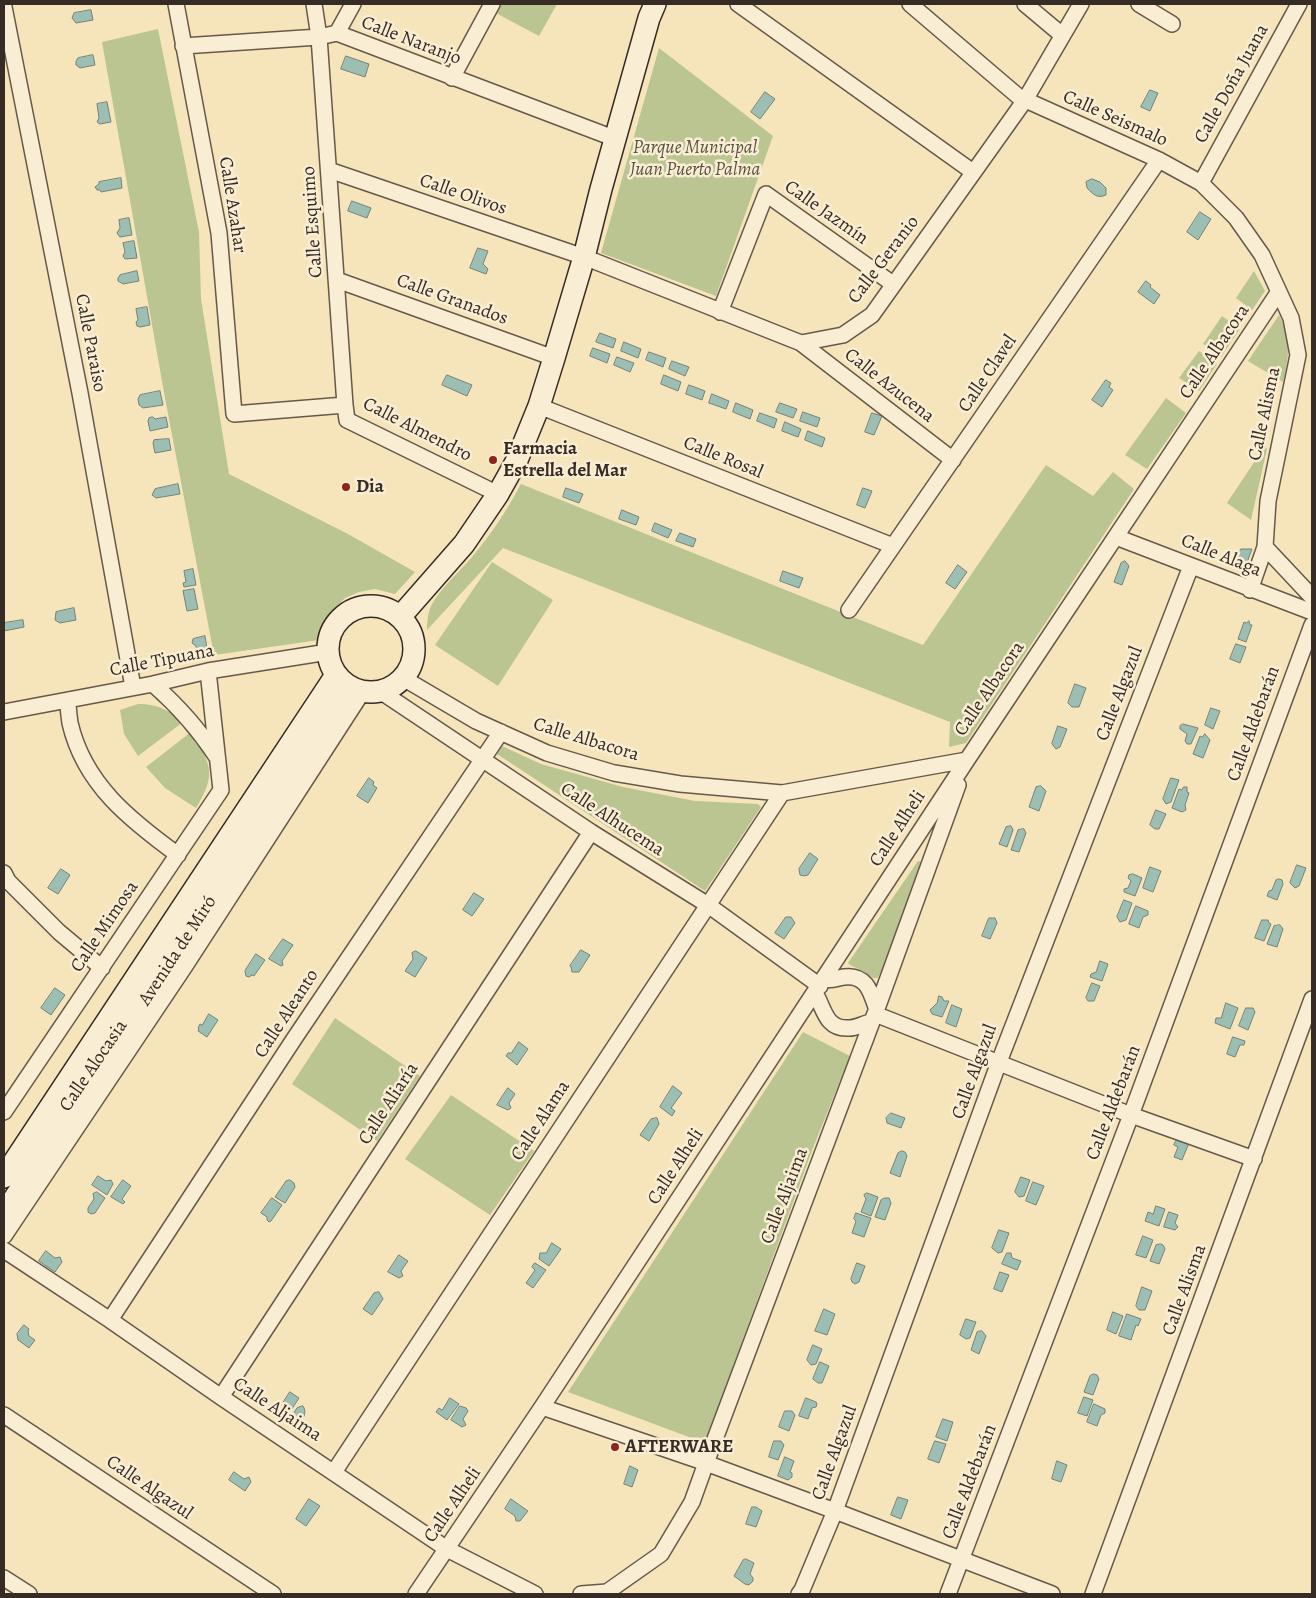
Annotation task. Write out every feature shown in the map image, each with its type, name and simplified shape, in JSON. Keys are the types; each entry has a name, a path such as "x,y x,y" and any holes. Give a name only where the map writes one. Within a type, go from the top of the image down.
{"main road":[{"path":"400,617 464,544 498,494 517,460 539,406 554,358 584,258 601,189 649,18 655,4"},
{"path":"374,606 388,609 400,617 408,627 413,640 414,654 403,678 392,686 358,686 330,662 328,648 330,634 337,622 348,612 361,607 374,606"},
{"name":"Avenida de Miró","path":"4,1177 358,686"},
{"name":"Avenida de Miró","path":"4,1214 358,686"}],"street":[{"name":"Calle Azahar","path":"176,4 219,233 234,414"},
{"name":"Calle Esquimo","path":"314,4 319,37 345,405"},
{"path":"337,33 353,4"},
{"path":"452,78 492,4"},
{"path":"738,4 973,172"},
{"name":"Calle Seismalo","path":"910,4 1025,100 1159,160 1201,183 1236,218 1262,255 1278,293"},
{"path":"1025,4 1062,35"},
{"name":"Calle Geranio","path":"801,344 843,335 872,315 1025,100 1081,4"},
{"path":"1138,4 1172,24"},
{"name":"Calle Doña Juana","path":"1201,183 1299,4"},
{"name":"Calle Paraiso","path":"4,7 80,394 133,687"},
{"name":"Calle Naranjo","path":"183,46 319,37 337,33 616,140"},
{"name":"Calle Clavel","path":"849,610 1159,160"},
{"name":"Calle Olivos","path":"329,170 584,258"},
{"name":"Calle Jazmín","path":"720,312 766,194 893,284"},
{"path":"584,258 801,344"},
{"name":"Calle Granados","path":"337,280 554,358"},
{"name":"Calle Albacora","path":"403,678 476,722 548,753 614,773 680,784 782,793 967,760 1278,293"},
{"name":"Calle Alisma","path":"1250,590 1266,547 1268,501 1298,355 1291,318 1278,293"},
{"name":"Calle Azucena","path":"801,344 953,460"},
{"name":"Calle Almendro","path":"234,414 345,405 347,420 498,494"},
{"name":"Calle Rosal","path":"539,406 893,546"},
{"name":"Calle Alaga","path":"1116,537 1250,590 1312,612"},
{"path":"1266,547 1312,597"},
{"name":"Calle Algazul","path":"799,1594 836,1511 999,1062 1191,566"},
{"name":"Calle Aldebarán","path":"948,1594 1131,1115 1312,625"},
{"name":"Calle Tipuana","path":"4,712 154,684 208,671 328,652"},
{"name":"Calle Mimosa","path":"4,1112 221,790 208,671"},
{"name":"Calle Mimosa","path":"154,684 183,712 201,733 218,760"},
{"name":"Calle Alhucema","path":"358,686 482,758 592,832 708,905 820,986"},
{"name":"Calle Alocasia","path":"4,1236 185,966 358,686"},
{"path":"68,700 70,723 81,753 98,784 117,806 144,830 178,855"},
{"name":"Calle Aleanto","path":"110,1320 299,1031 500,732"},
{"name":"Calle Alheli","path":"416,1594 542,1407 967,760"},
{"name":"Calle Aljaima","path":"581,1594 607,1592 661,1554 692,1502 875,1015 967,760"},
{"name":"Calle Alama","path":"334,1472 782,793"},
{"name":"Calle Aliaría","path":"220,1397 592,832"},
{"path":"4,873 8,880 59,932 102,968"},
{"path":"850,976 858,979 866,984 871,991 875,1015 856,1027 840,1028 832,1024 822,1010 820,986 841,977 850,976"},
{"name":"Calle Alisma","path":"1094,1594 1312,999"},
{"path":"875,1015 1131,1115 1254,1159"},
{"name":"Calle Aljaima","path":"4,1250 447,1549 535,1594"},
{"path":"542,1407 706,1463 1052,1594"},
{"name":"Calle Algazul","path":"4,1415 273,1594"},
{"path":"4,1578 29,1594"}],"green space":[{"path":"499,4 557,4 539,36 494,12"},
{"path":"158,29 199,232 201,299 229,474 348,534 415,572 395,594 375,589 359,592 345,598 330,613 319,640 214,655 165,398 102,42"},
{"name":"Parque Municipal Juan Puerto Palma","path":"659,48 773,136 716,296 601,253"},
{"path":"1254,271 1265,291 1252,310 1236,298"},
{"path":"1279,315 1288,340 1287,364 1283,382 1248,361"},
{"path":"1222,316 1240,329 1221,357 1203,344"},
{"path":"1199,351 1217,364 1199,391 1179,378"},
{"path":"1166,398 1186,413 1147,469 1125,455"},
{"path":"1265,446 1267,449 1251,520 1227,503"},
{"path":"1046,465 1093,496 1113,472 1134,489 966,743 949,747 950,722 503,548 427,630 432,604 486,540 521,484 923,645"},
{"path":"492,562 553,600 498,686 435,645"},
{"path":"138,704 152,705 162,709 183,722 138,756 124,734 120,710"},
{"path":"191,732 207,761 209,769 207,786 196,808 165,788 146,767"},
{"path":"502,746 541,764 623,787 695,801 758,804 761,807 705,891 497,754"},
{"path":"918,861 923,862 885,963 878,978 873,978 848,963"},
{"path":"335,1018 420,1076 377,1141 292,1084"},
{"path":"803,1032 850,1056 813,1148 705,1443 568,1392"},
{"path":"451,1095 534,1151 490,1215 405,1159"}],"water":[{"path":"91,10 93,20 76,23 72,18 74,13"},
{"path":"93,55 95,65 80,68 76,65 78,58"},
{"path":"346,56 369,64 365,77 341,69"},
{"path":"1150,90 1158,93 1150,111 1141,107"},
{"path":"765,92 775,99 760,119 751,112"},
{"path":"107,102 111,122 100,124 97,122 99,118 97,104"},
{"path":"121,178 122,188 101,192 95,187 99,182"},
{"path":"1092,179 1100,182 1106,188 1106,195 1098,196 1087,188 1086,182"},
{"path":"352,201 371,208 367,218 348,211"},
{"path":"1200,212 1211,219 1198,240 1187,232"},
{"path":"129,218 132,235 120,237 117,233 120,228 119,220"},
{"path":"134,241 137,258 125,259 123,256 125,252 123,243"},
{"path":"478,248 488,251 483,264 488,269 486,274 470,268"},
{"path":"137,271 139,281 123,284 118,281 120,275"},
{"path":"1146,281 1160,295 1154,304 1138,292"},
{"path":"147,307 150,325 137,326 136,309"},
{"path":"600,333 616,339 613,348 596,342"},
{"path":"624,342 641,349 638,358 621,351"},
{"path":"593,348 610,354 607,363 590,356"},
{"path":"649,352 666,358 663,367 646,360"},
{"path":"617,357 634,363 630,372 614,365"},
{"path":"672,361 689,367 685,376 669,369"},
{"path":"447,375 472,385 467,396 442,385"},
{"path":"664,375 681,382 678,391 661,384"},
{"path":"1106,380 1111,383 1109,387 1113,390 1102,407 1092,400"},
{"path":"689,385 705,391 702,400 686,394"},
{"path":"160,391 163,405 143,408 139,405 138,399 140,395"},
{"path":"712,394 729,401 726,409 709,403"},
{"path":"736,403 753,410 750,419 733,412"},
{"path":"780,403 797,409 793,418 776,412"},
{"path":"803,412 820,418 817,427 800,421"},
{"path":"760,413 777,419 774,428 757,421"},
{"path":"872,413 882,416 874,435 865,432"},
{"path":"153,417 155,419 166,417 168,427 150,431 148,421 149,418"},
{"path":"785,422 801,429 798,437 782,431"},
{"path":"808,431 825,438 822,447 805,440"},
{"path":"169,439 171,450 155,453 154,440"},
{"path":"178,484 180,494 156,498 152,495 155,489"},
{"path":"566,488 583,494 579,503 563,497"},
{"path":"863,488 872,491 865,508 857,505"},
{"path":"622,510 639,517 636,525 619,519"},
{"path":"655,523 672,530 668,538 652,531"},
{"path":"680,533 696,539 693,547 676,541"},
{"path":"1241,549 1252,549 1245,568 1235,564"},
{"path":"1125,561 1129,566 1122,585 1114,582 1121,563"},
{"path":"958,565 967,572 955,589 946,583"},
{"path":"193,569 196,585 184,587 183,583 186,582 184,571"},
{"path":"783,571 803,578 799,588 780,581"},
{"path":"194,589 198,609 187,611 183,591"},
{"path":"74,608 76,620 60,623 55,620 56,612"},
{"path":"23,620 24,627 4,631 4,623"},
{"path":"1249,621 1250,625 1252,625 1246,642 1238,639 1244,622"},
{"path":"205,636 208,654 198,656 196,646 192,643 193,639"},
{"path":"1236,644 1246,647 1240,663 1230,659"},
{"path":"1075,684 1086,688 1079,707 1072,707 1068,703"},
{"path":"1211,708 1220,711 1213,729 1205,725"},
{"path":"1183,724 1198,728 1191,744 1187,744 1185,741 1187,734 1180,729 1180,726"},
{"path":"1058,726 1067,729 1060,747 1056,749 1052,744"},
{"path":"1205,734 1210,740 1203,758 1193,754 1200,736 1202,737"},
{"path":"369,778 377,788 368,803 357,796"},
{"path":"1171,778 1179,780 1171,802 1166,804 1163,799"},
{"path":"1041,786 1046,791 1039,811 1029,807 1036,787"},
{"path":"1187,787 1187,792 1189,793 1185,805 1186,810 1182,812 1172,808 1179,789 1181,790"},
{"path":"1156,810 1166,814 1159,829 1155,829 1150,825"},
{"path":"1011,826 1013,830 1007,847 999,844 1006,827"},
{"path":"1024,829 1026,833 1019,852 1011,850 1018,830"},
{"path":"810,853 818,859 808,875 800,875 799,869"},
{"path":"1297,865 1306,868 1299,886 1295,888 1290,883"},
{"path":"1150,867 1161,871 1153,892 1143,888"},
{"path":"61,869 70,875 58,894 48,888"},
{"path":"1133,874 1142,878 1135,896 1124,892 1124,889 1128,888 1131,881 1128,878 1129,875"},
{"path":"1276,880 1282,880 1283,884 1277,900 1267,896"},
{"path":"474,893 484,899 472,916 463,910"},
{"path":"1124,900 1132,903 1126,920 1120,922 1117,917"},
{"path":"1136,906 1148,911 1148,915 1143,917 1139,928 1129,924"},
{"path":"786,917 791,917 795,923 784,939 775,933"},
{"path":"989,918 995,918 997,923 990,939 982,936"},
{"path":"1262,920 1268,920 1271,924 1264,941 1255,938"},
{"path":"1280,925 1283,929 1277,947 1267,944 1274,926"},
{"path":"283,939 293,945 282,961 283,965 281,966 269,959"},
{"path":"581,950 590,955 579,972 572,972 570,966"},
{"path":"416,951 427,958 415,977 405,971 413,959 412,953"},
{"path":"256,954 265,960 254,976 246,976 245,971"},
{"path":"1100,961 1108,964 1102,981 1090,977 1091,974 1096,972"},
{"path":"1092,983 1100,986 1094,1001 1088,1001 1086,998"},
{"path":"55,988 65,995 51,1015 41,1008"},
{"path":"939,996 944,1001 949,1001 942,1017 932,1014 930,1010 937,1003"},
{"path":"1226,1003 1238,1008 1230,1029 1215,1023 1216,1018 1221,1018"},
{"path":"952,1005 962,1009 956,1027 946,1023"},
{"path":"1246,1008 1253,1008 1255,1012 1248,1030 1239,1026"},
{"path":"209,1014 218,1020 207,1037 198,1031 198,1028"},
{"path":"1233,1037 1245,1041 1244,1045 1240,1045 1235,1057 1227,1054"},
{"path":"519,1042 528,1049 517,1065 506,1056 508,1053 511,1053"},
{"path":"673,1086 682,1093 671,1108 675,1111 672,1116 660,1107"},
{"path":"508,1088 515,1094 509,1103 511,1108 508,1110 497,1105"},
{"path":"891,1113 905,1118 901,1128 887,1123 886,1118"},
{"path":"657,1118 659,1124 649,1141 640,1135 651,1119"},
{"path":"1177,1139 1189,1143 1182,1160 1174,1157 1178,1147 1174,1145"},
{"path":"902,1151 907,1156 900,1177 890,1173 898,1153"},
{"path":"98,1176 106,1181 111,1180 113,1184 107,1195 92,1185"},
{"path":"1021,1177 1030,1180 1024,1196 1019,1197 1015,1192"},
{"path":"123,1180 131,1186 122,1199 125,1202 123,1204 111,1197"},
{"path":"290,1180 294,1183 295,1187 285,1203 275,1197 286,1181"},
{"path":"1033,1182 1044,1186 1036,1205 1026,1201"},
{"path":"97,1192 105,1198 95,1213 91,1214 88,1212 88,1208 94,1199 93,1194"},
{"path":"867,1193 878,1197 871,1216 861,1212 866,1199 864,1195"},
{"path":"272,1198 282,1205 269,1222 267,1217 261,1213"},
{"path":"889,1198 891,1203 885,1220 875,1217 881,1200"},
{"path":"1156,1206 1165,1209 1159,1226 1145,1221 1148,1212 1153,1214"},
{"path":"1169,1212 1178,1215 1175,1223 1178,1227 1175,1230 1164,1227"},
{"path":"856,1213 871,1218 864,1237 852,1233 856,1221 854,1219"},
{"path":"999,1230 1009,1233 1002,1252 998,1253 992,1248"},
{"path":"1143,1236 1153,1240 1146,1258 1136,1255"},
{"path":"552,1243 561,1249 549,1266 539,1259 540,1253 546,1253"},
{"path":"1161,1244 1165,1249 1159,1264 1150,1261 1156,1245"},
{"path":"46,1251 55,1258 60,1257 62,1262 55,1272 39,1261"},
{"path":"1007,1253 1011,1253 1012,1258 1021,1261 1017,1270 1002,1264"},
{"path":"399,1255 408,1261 401,1271 403,1276 399,1278 388,1272"},
{"path":"535,1263 546,1270 533,1288 526,1283 535,1270 532,1267"},
{"path":"857,1263 865,1266 859,1282 855,1284 851,1279"},
{"path":"1000,1272 1009,1275 1002,1292 994,1289"},
{"path":"1142,1287 1152,1291 1145,1310 1139,1310 1136,1306"},
{"path":"379,1292 383,1299 372,1315 363,1309 374,1293"},
{"path":"824,1309 835,1314 827,1335 815,1331"},
{"path":"1113,1312 1123,1316 1116,1334 1107,1330"},
{"path":"1127,1314 1141,1319 1138,1326 1136,1325 1131,1340 1119,1336"},
{"path":"966,1319 976,1322 970,1338 966,1339 960,1335"},
{"path":"24,1325 29,1329 29,1336 35,1340 29,1348 18,1340 17,1334"},
{"path":"982,1331 986,1336 979,1354 971,1350 977,1332"},
{"path":"813,1345 822,1349 816,1364 811,1365 807,1360"},
{"path":"820,1362 829,1366 822,1383 818,1383 813,1379"},
{"path":"1094,1374 1099,1379 1093,1395 1084,1392 1090,1376"},
{"path":"290,1392 299,1398 288,1415 286,1413 280,1414 279,1409"},
{"path":"1084,1397 1093,1400 1087,1416 1078,1413"},
{"path":"450,1398 459,1404 447,1420 436,1412 439,1408 442,1410"},
{"path":"806,1398 817,1404 816,1407 812,1408 808,1419 799,1416"},
{"path":"1094,1404 1105,1409 1105,1413 1101,1415 1097,1426 1087,1422"},
{"path":"303,1406 305,1409 304,1415 295,1429 287,1423 297,1408"},
{"path":"460,1406 468,1411 463,1419 466,1425 462,1427 451,1420"},
{"path":"785,1411 792,1411 795,1415 789,1431 779,1427"},
{"path":"943,1419 953,1422 947,1441 936,1437"},
{"path":"774,1441 781,1441 784,1445 778,1460 769,1457"},
{"path":"935,1441 946,1444 939,1463 928,1459"},
{"path":"785,1457 794,1461 790,1472 792,1477 788,1480 778,1476"},
{"path":"1057,1461 1067,1465 1061,1482 1052,1479"},
{"path":"630,1466 638,1470 632,1487 624,1484"},
{"path":"234,1472 244,1479 249,1477 251,1482 245,1491 229,1480"},
{"path":"898,1497 908,1500 901,1519 891,1515"},
{"path":"309,1499 320,1506 306,1526 296,1519"},
{"path":"511,1499 528,1511 520,1521 516,1521 515,1516 505,1509"},
{"path":"752,1507 762,1511 756,1527 746,1524"},
{"path":"746,1559 754,1563 750,1574 753,1581 749,1585 734,1576 743,1560"}],"place":[{"name":"Farmacia Estrella del Mar","path":"493,460"},
{"name":"Dia","path":"346,487"},
{"name":"AFTERWARE","path":"615,1447"}]}
